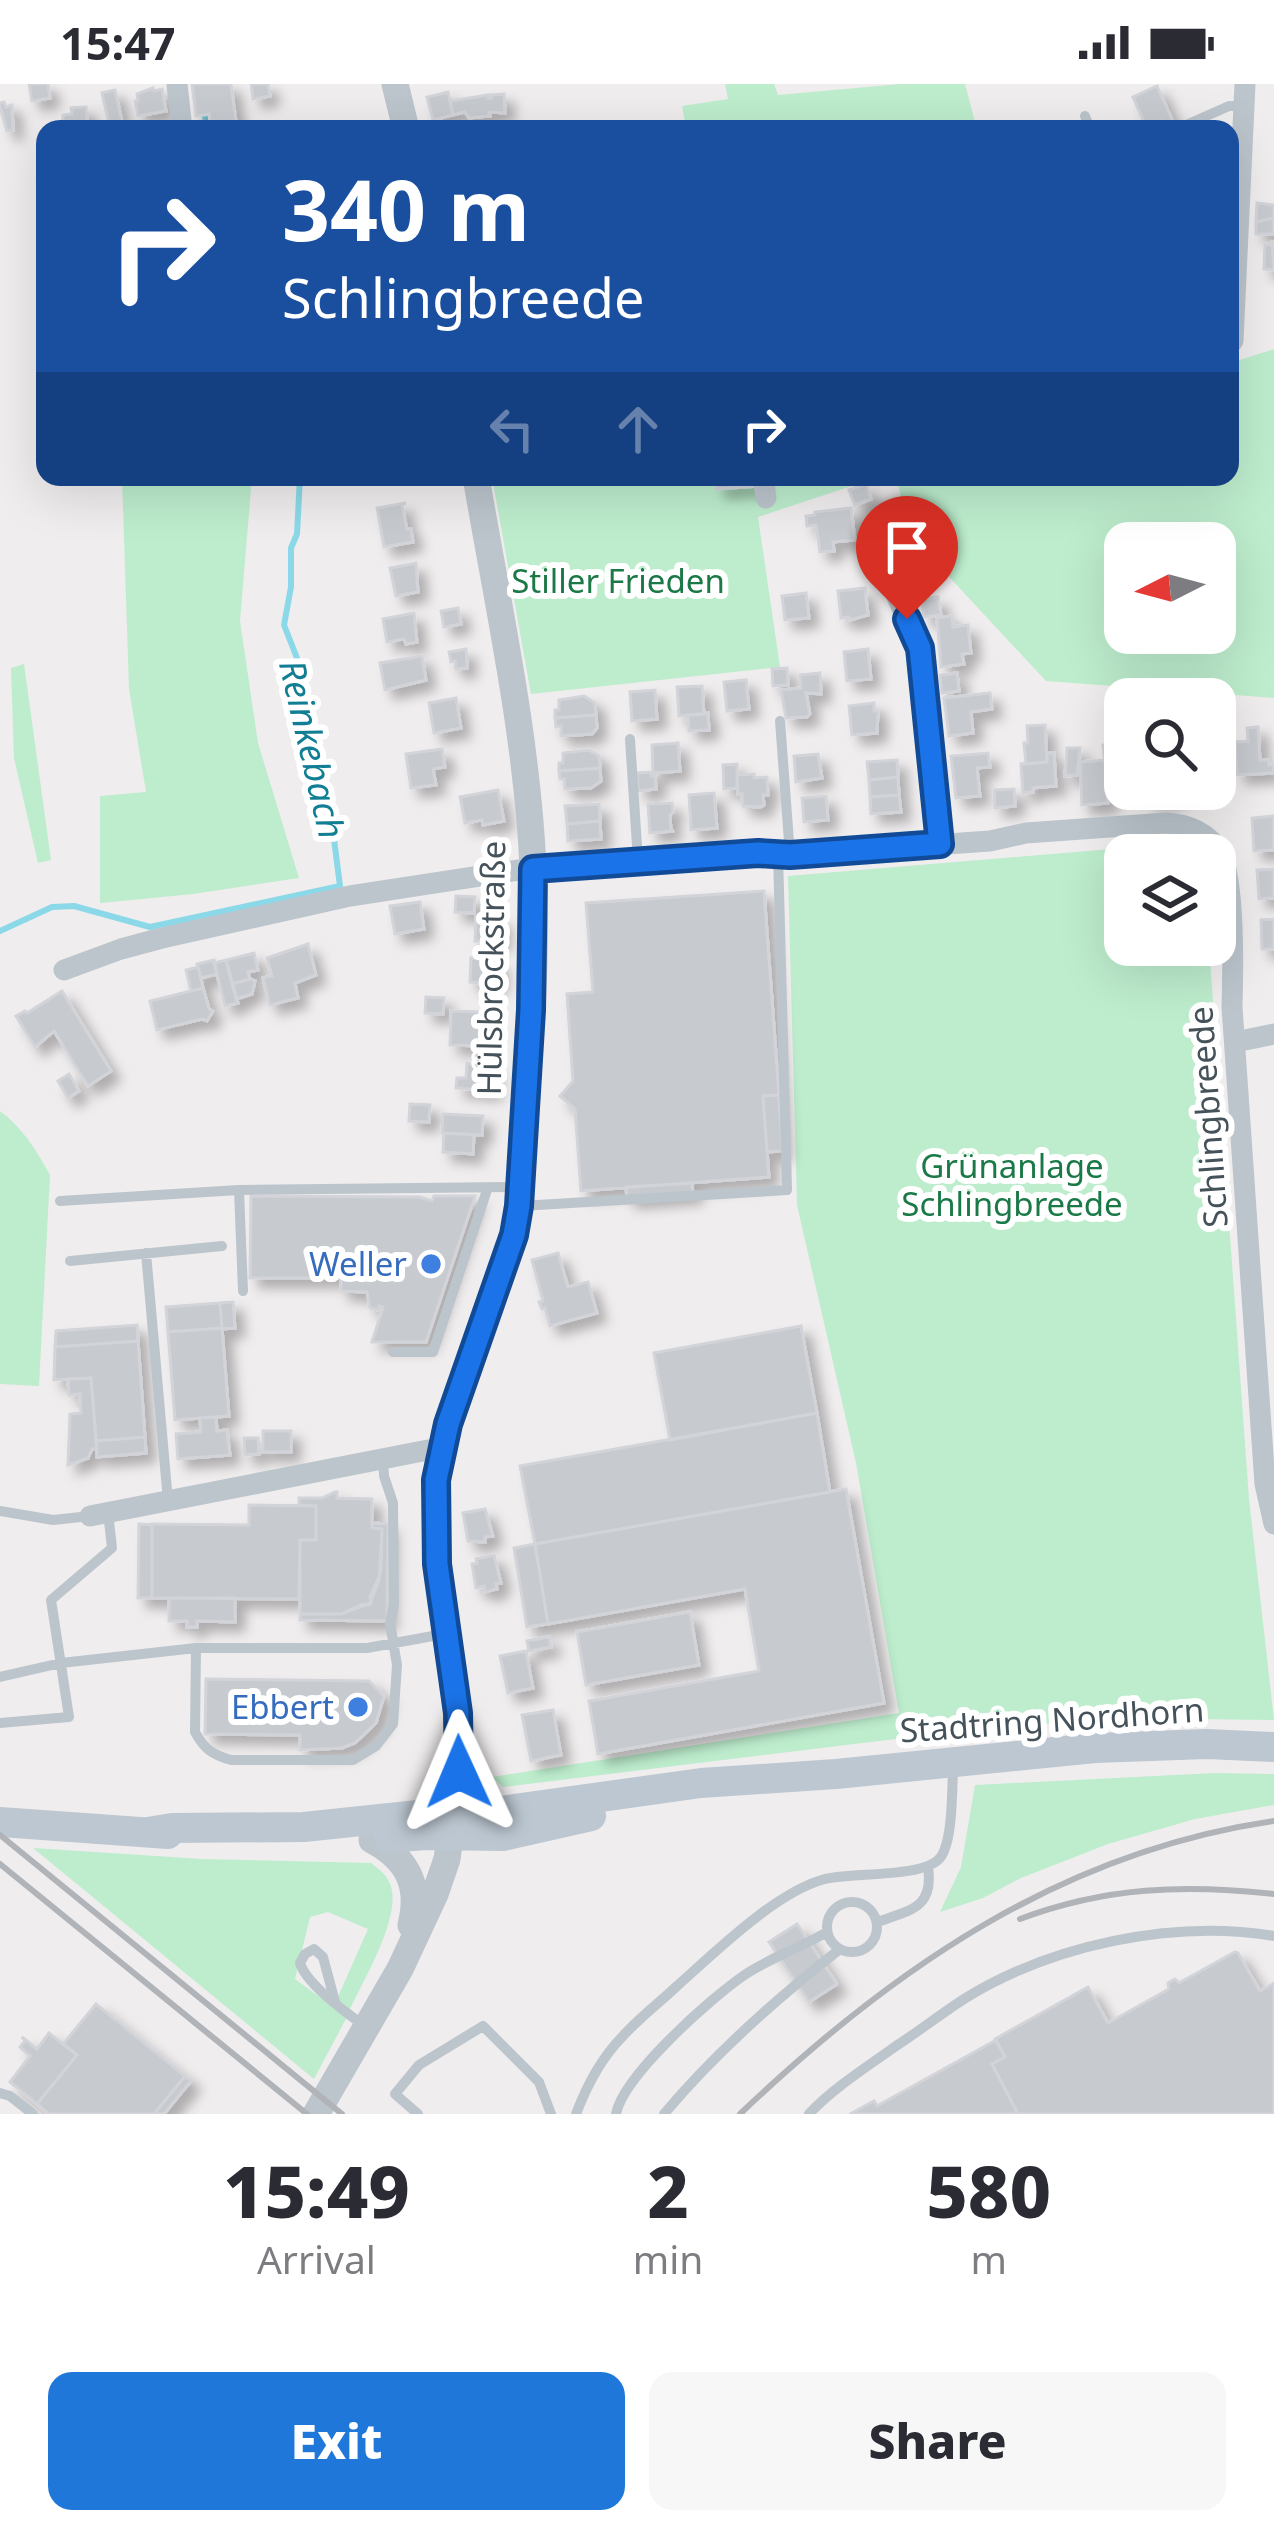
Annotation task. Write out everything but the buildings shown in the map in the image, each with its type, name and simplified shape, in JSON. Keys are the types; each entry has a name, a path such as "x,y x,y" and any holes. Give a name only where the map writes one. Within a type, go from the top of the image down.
{"main road":[{"name":"Stadtring Nordhorn","path":"148,1832 453,1824 521,1833 836,1774 953,1760 1095,1748 1274,1747"},
{"name":"Stadtring Nordhorn","path":"0,1822 251,1840 372,1840 453,1824"}],"street":[{"path":"177,84 181,120"},
{"path":"395,84 404,120"},
{"path":"1239,153 1244,95"},
{"name":"Hülsbrockstraße","path":"316,2114 400,1969 440,1882 453,1824 459,1772 458,1713 435,1538 440,1451 514,1235 520,1196 531,1010 533,869 525,766 478,486"},
{"path":"894,590 920,648 940,844"},
{"name":"Schlingbreede","path":"64,970 162,938 470,876 758,853 990,842 1026,833 1186,824 1203,834 1222,856 1227,880 1265,1484 1274,1524"},
{"path":"1235,1042 1274,1034"},
{"path":"99,1514 440,1451"},
{"path":"372,1840 408,1870 415,1894 400,1969"}],"lane":[{"path":"1197,120 1244,95"},
{"path":"1084,116 1086,120"},
{"path":"60,1201 239,1190 488,1186 520,1196 788,1190 780,721"},
{"path":"630,739 638,862"},
{"path":"393,1352 433,1352 488,1186"},
{"path":"239,1190 243,1292"},
{"path":"70,1261 223,1246"},
{"path":"146,1253 168,1501"},
{"path":"196,1648 195,1732 214,1756 353,1760 376,1746 393,1724 397,1665 390,1623 393,1503 382,1459"},
{"path":"0,1510 53,1520 99,1514 112,1547 51,1600 69,1717 0,1723"},
{"path":"0,1677 61,1664 196,1648 367,1648 447,1634"},
{"path":"418,2114 395,2094 419,2065 483,2026 539,2082 555,2114 576,2114 592,2076 621,2037 779,1902 825,1879 912,1871 940,1858 947,1843 953,1760"},
{"path":"877,1922 924,1900 931,1887 928,1867"},
{"path":"847,1902 869,1908 877,1922 874,1938 856,1952 840,1949 826,1932 828,1916 847,1902"},
{"path":"616,2114 627,2089 649,2062 706,2006 746,1973 826,1932"},
{"path":"809,2114 968,1997 1031,1966 1119,1940 1166,1933 1274,1936"},
{"path":"335,2002 322,1957 314,1949 300,1963 302,1972 335,2002 366,2028"},
{"path":"664,2114 767,2008 840,1949"},
{"path":"0,2093 33,2114"}],"green space":[{"path":"725,84 774,84 778,95 900,84 965,84 975,120 684,120 682,106 728,99"},
{"path":"1274,349 1274,698 1236,695 1236,678 1104,678 1104,685 1046,681 925,551 906,517 898,486 1239,486 1239,360"},
{"path":"122,486 251,486 240,621 258,743 299,878 100,903 100,796 146,792 129,689"},
{"name":"Stiller Frieden","path":"494,486 852,486 758,517 780,667 531,694"},
{"path":"24,664 51,860 38,863 14,758 11,668"},
{"name":"Grünanlage Schlingbreede","path":"1104,850 1104,966 1211,966 1249,1499 1274,1720 1105,1718 503,1787 492,1777 899,1713 856,1463 797,1205 788,876"},
{"path":"0,1111 28,1140 50,1175 39,1386 0,1384"},
{"path":"1274,1774 1274,1805 1195,1819 1108,1844 940,1912 961,1867 975,1785"},
{"path":"33,1848 371,1863 390,1884 391,1912 350,2009 337,1999 368,1929 328,1912 310,1917 295,1979 347,2017 314,2079"}],"waterway":[{"name":"Reinkebach","path":"204,111 206,120"},
{"name":"Reinkebach","path":"0,931 52,907 74,906 150,927 340,886 330,808 303,718 297,658 284,625 300,486"}],"railway":[{"path":"740,2114 858,2011 984,1925 1122,1859 1274,1821"},
{"path":"0,1835 342,2114"},
{"path":"0,1864 307,2114"},
{"path":"1020,1919 1114,1894 1208,1889 1274,1894"}],"place":[{"name":"Weller","path":"431,1264"},
{"name":"Ebbert","path":"358,1707"}],"route":[{"path":"459,1772 458,1713 437,1564 436,1480 448,1424 514,1235 519,1206 531,1010 533,869 940,844 920,648 907,619"}]}
